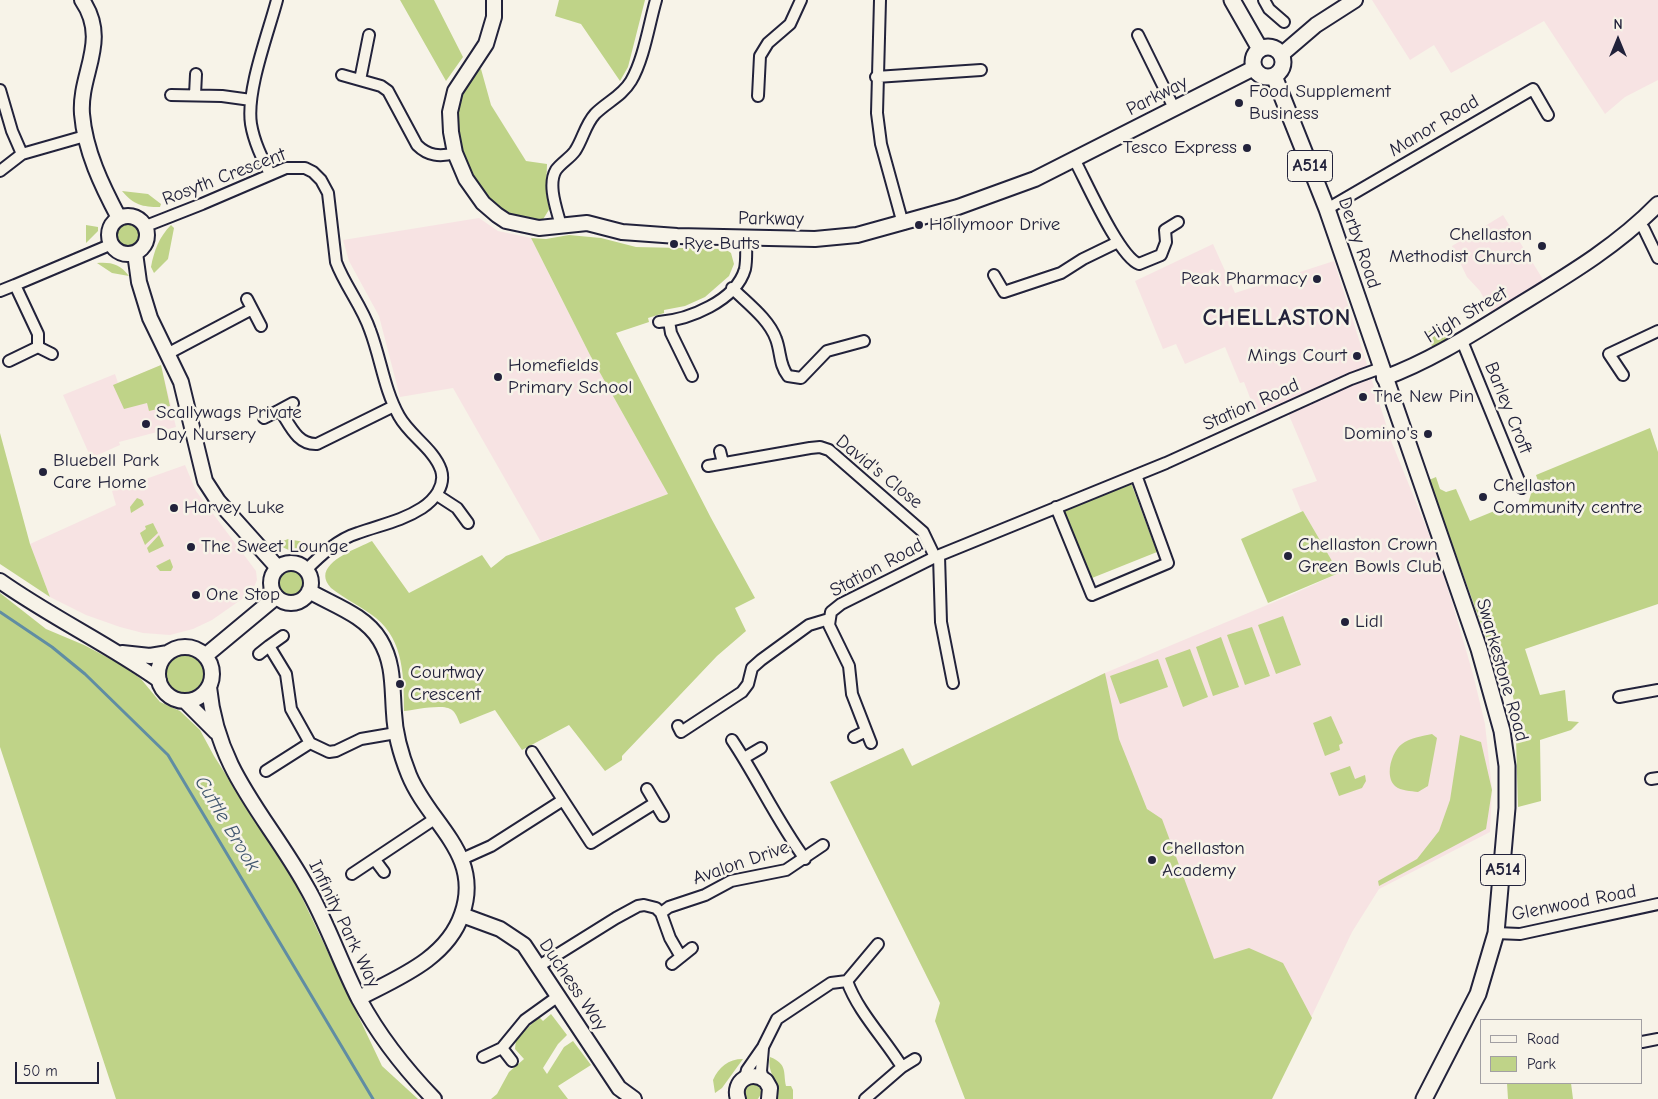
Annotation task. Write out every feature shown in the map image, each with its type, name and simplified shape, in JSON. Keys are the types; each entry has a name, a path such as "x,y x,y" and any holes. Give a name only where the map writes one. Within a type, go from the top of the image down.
{"main road":[{"path":"1232,0 1260,49"},
{"path":"1273,48 1281,55 1282,66 1274,76 1262,76 1254,68 1254,56 1260,49 1273,48"},
{"name":"Derby Road","path":"1274,76 1327,209 1382,373"},
{"name":"Swarkestone Road","path":"1382,373 1479,649 1502,731 1507,766 1507,808 1496,933 1478,994 1424,1099"}],"street":[{"path":"82,0 90,15 95,40 82,99 85,136 94,163 119,218"},
{"path":"270,174 254,136 251,100 276,0"},
{"name":"Parkway","path":"494,0 494,17 486,44 455,91 452,100 450,122 455,152 473,192 497,216 517,225 539,228 587,224 622,232 649,235 746,238 835,238 858,235 903,224 958,207 1035,179 1254,68"},
{"path":"561,226 553,188 553,177 557,168 574,152 588,122 596,113 622,94 631,81 638,65 656,0"},
{"path":"758,96 759,63 763,49 790,24 801,0"},
{"path":"880,0 876,113 881,144 903,224"},
{"path":"1264,0 1269,9 1284,22"},
{"path":"1281,55 1316,25 1355,0"},
{"path":"360,80 369,35"},
{"path":"1138,35 1174,108"},
{"path":"876,76 981,70"},
{"path":"195,95 196,74"},
{"path":"342,75 381,86 388,91 417,145 423,151 438,155 455,152"},
{"name":"Manor Road","path":"1327,209 1533,89 1548,115"},
{"path":"0,90 22,154"},
{"path":"171,95 251,100"},
{"path":"0,171 22,154 85,136"},
{"path":"1074,159 1118,242 1133,262 1139,264 1161,255 1166,242 1165,230 1178,222"},
{"name":"Rosyth Crescent","path":"146,226 286,168 304,168 313,172 326,187 332,217 336,262 370,328 381,372 394,406 410,432 438,464 442,479 437,495"},
{"name":"High Street","path":"1382,373 1411,368 1462,341 1599,256 1639,224 1658,204"},
{"path":"134,216 141,219 146,226 147,239 144,247 135,253 124,254 109,239 110,227 119,218 134,216"},
{"path":"1639,224 1658,258"},
{"path":"692,376 664,322 703,311 732,288 744,269 746,238"},
{"path":"994,275 1004,292 1061,273 1083,258 1118,242"},
{"path":"0,291 112,244"},
{"path":"135,253 140,282 150,318 169,353 186,398 201,472 205,481 218,501 278,568"},
{"path":"15,285 38,334 38,347"},
{"path":"732,288 762,318 776,338 781,363 788,376 801,378 827,352 864,341"},
{"path":"247,299 261,326"},
{"path":"169,353 252,309"},
{"path":"1623,375 1608,354 1658,331"},
{"name":"Barley Croft","path":"1462,341 1522,488"},
{"path":"38,347 52,354"},
{"path":"9,361 38,347"},
{"name":"Station Road","path":"871,743 852,694 849,666 829,625 831,612 858,594 937,557 1136,475 1351,379 1382,373"},
{"path":"264,418 293,403"},
{"path":"280,410 298,438 310,445 324,441 394,406"},
{"name":"David's Close","path":"708,466 810,448 820,447 829,450 923,532 937,557"},
{"path":"720,450 723,463"},
{"path":"1056,507 1092,595 1168,563 1136,475"},
{"path":"306,570 337,543 357,533 381,527 411,514 437,495 457,508 468,523"},
{"path":"937,557 941,622 953,683"},
{"path":"289,563 302,566 306,570 311,580 309,591 305,597 294,603 281,601 276,597 271,585 271,578 278,568 289,563"},
{"path":"0,581 48,614 119,653 159,680 168,694 185,701 200,698 209,687 212,670 205,656 197,650 188,647 150,656 119,653"},
{"path":"309,591 358,618 379,638 390,662 396,733 410,778 462,859 466,894 462,915 452,936 442,948 426,961 359,998"},
{"path":"205,656 276,597"},
{"path":"678,726 681,732 742,692 748,684 752,668 760,660 810,625 829,619"},
{"path":"259,654 283,636"},
{"path":"269,646 283,667 289,682 291,709 310,743 329,752 336,751 361,739 396,733"},
{"path":"159,680 160,666 168,653"},
{"name":"Infinity Park Way","path":"209,687 216,733 241,784 294,865 319,909 359,998 396,1056 434,1099"},
{"path":"1619,697 1658,690"},
{"name":"Infinity Park Way","path":"185,701 216,733"},
{"path":"854,737 866,731"},
{"name":"Avalon Drive","path":"732,740 780,822 805,859"},
{"path":"266,770 310,743"},
{"path":"744,758 761,748"},
{"path":"532,752 591,843 655,803"},
{"path":"647,789 663,816"},
{"path":"462,859 491,846 562,800"},
{"path":"352,874 436,818"},
{"name":"Avalon Drive","path":"661,913 669,907 705,895 731,881 777,873 805,859 823,845"},
{"path":"375,860 384,872"},
{"name":"Glenwood Road","path":"1496,933 1520,934 1658,904"},
{"path":"539,966 638,906 651,906 661,913 676,960 692,948"},
{"name":"Duchess Way","path":"462,915 500,928 524,944 557,997 619,1088 634,1099"},
{"path":"723,1099 737,1096 739,1084 744,1078 748,1067 763,1047 772,1026 786,1011 831,983 847,981 878,944"},
{"path":"847,981 852,995 887,1043 902,1068"},
{"path":"483,1057 502,1048 525,1020 557,997"},
{"path":"1643,1042 1658,1039"},
{"path":"763,1047 761,1071 763,1079 770,1088 769,1099"},
{"path":"502,1048 512,1061"},
{"path":"865,1099 915,1059"},
{"path":"744,1078 755,1076 763,1079"}],"shaded area":[{"path":"1372,0 1658,0 1658,80 1625,97 1605,114 1544,21 1451,73 1434,45 1410,60"},
{"path":"1503,215 1544,281 1491,312 1480,291 1467,277 1452,246"},
{"name":"Homefields Primary School","path":"479,218 498,231 531,238 590,355 668,494 541,542 453,388 400,397 379,316 349,261 343,240"},
{"name":"Chellaston Academy","path":"1213,244 1235,293 1334,261 1392,443 1435,549 1473,674 1485,724 1492,789 1490,832 1379,889 1352,932 1272,1099 988,1099 830,782 903,748 912,766 1105,673 1339,573 1303,511 1301,511 1292,489 1317,481 1288,413 1339,390 1336,381 1257,416 1244,382 1240,383 1225,347 1185,364 1176,344 1163,349 1135,281"},
{"path":"161,365 176,427 119,442 120,445 91,458 63,395 115,374 118,383"},
{"path":"185,465 196,491 256,571 257,580 252,592 212,620 193,629 170,635 143,633 120,627 86,615 50,597 30,544 116,505 112,491"}],"green space":[{"path":"400,0 434,0 463,57 446,81"},
{"path":"559,0 645,0 628,67 620,81 581,24 555,16"},
{"path":"481,69 491,105 526,161 547,164 546,193 550,208 542,221 525,220 510,214 496,205 484,192 466,161 457,130 457,114 469,80 473,74"},
{"path":"122,191 148,194 161,204 160,207 139,204"},
{"path":"129,222 134,223 140,229 140,239 134,245 129,246 124,245 118,239 117,234 118,229 124,223"},
{"path":"86,225 98,227 98,231 86,243"},
{"path":"171,225 174,228 168,259 154,273 151,267 155,250 163,234"},
{"path":"569,235 601,238 636,247 725,249 731,253 734,264 729,276 705,297 685,306 664,310 664,313 648,318 649,322 616,333 711,518 755,598 735,608 746,631 717,656 622,756 622,760 605,771 569,725 522,750 495,710 460,724 455,713 448,708 421,708 404,711 403,673 392,638 376,618 331,588 326,580 326,572 337,559 372,541 409,593 482,555 491,568 506,556 668,494 590,355 531,238 546,239"},
{"path":"97,263 115,265 129,276 112,273"},
{"path":"1439,326 1447,340 1433,348 1425,333"},
{"path":"161,365 170,406 149,411 147,403 124,409 113,385"},
{"path":"1650,428 1658,452 1658,604 1525,649 1540,695 1565,690 1568,721 1579,722 1571,730 1540,740 1541,801 1518,807 1515,705 1502,652 1493,657 1429,480 1436,477 1440,489 1446,492 1456,489 1470,521 1509,505 1528,504 1532,490 1540,487 1536,475"},
{"path":"0,433 30,544 50,597 0,564"},
{"path":"1131,483 1157,552 1092,578 1063,510"},
{"path":"137,498 142,500 144,505 131,513 130,507"},
{"name":"Chellaston Crown Green Bowls Club","path":"1303,511 1339,573 1268,603 1241,539"},
{"path":"153,523 158,533 145,545 140,533 146,529 145,526"},
{"path":"159,535 164,546 149,553 147,548"},
{"path":"288,539 304,542 314,548 295,553 276,544"},
{"path":"170,559 173,567 171,571 160,571 156,566"},
{"path":"291,571 300,574 303,583 300,592 291,595 282,592 279,583 282,574"},
{"path":"0,593 46,629 84,645 120,664 141,679 160,702 180,711 200,730 214,756 296,885 382,1066 418,1099 116,1099 0,747"},
{"path":"1283,616 1301,665 1276,674 1258,625"},
{"path":"1252,627 1270,676 1245,685 1227,635"},
{"path":"1221,637 1239,687 1213,696 1196,647"},
{"path":"1190,649 1208,697 1183,707 1165,658"},
{"path":"185,654 199,660 205,674 199,688 185,694 171,688 165,674 171,660"},
{"path":"1158,659 1168,687 1120,704 1110,676"},
{"path":"1105,673 1119,739 1147,809 1162,819 1214,959 1249,948 1283,963 1312,1018 1272,1099 965,1099 935,1021 940,1003 830,782 903,748 912,766"},
{"path":"1331,716 1343,743 1339,745 1340,750 1325,756 1313,723"},
{"path":"1432,734 1437,738 1428,786 1418,792 1397,788 1392,782 1390,770 1392,758 1398,747 1408,740"},
{"path":"1460,735 1481,742 1492,790 1486,829 1379,886 1378,881 1417,859 1439,831 1450,800"},
{"path":"1350,766 1355,779 1365,775 1366,781 1362,788 1339,796 1330,773"},
{"path":"551,1014 567,1035 558,1044 543,1068 547,1074 564,1047 573,1041 591,1065 558,1086 568,1099 491,1099 497,1094 509,1072 524,1059 515,1049 516,1039 539,1017 543,1021"},
{"path":"770,1057 780,1063 784,1069 786,1086 791,1086 793,1099 778,1099 777,1088 770,1068"},
{"path":"743,1059 722,1088 715,1093 713,1080 718,1071 728,1062"},
{"path":"752,1083 760,1089 760,1095 755,1100 746,1098 743,1092 746,1086"},
{"path":"1507,1084 1571,1084 1573,1099 1508,1099"}],"waterway":[{"name":"Cuttle Brook","path":"0,612 52,647 85,674 168,755 373,1099"}],"place":[{"name":"Food Supplement Business","path":"1239,103"},
{"name":"Tesco Express","path":"1247,148"},
{"name":"Hollymoor Drive","path":"919,225"},
{"name":"Rye Butts","path":"674,244"},
{"name":"Chellaston Methodist Church","path":"1542,246"},
{"name":"Peak Pharmacy","path":"1317,279"},
{"name":"Mings Court","path":"1357,356"},
{"name":"Homefields Primary School","path":"498,377"},
{"name":"The New Pin","path":"1363,397"},
{"name":"Scallywags Private Day Nursery","path":"146,424"},
{"name":"Domino's","path":"1428,434"},
{"name":"Bluebell Park Care Home","path":"43,472"},
{"name":"Chellaston Community centre","path":"1483,497"},
{"name":"Harvey Luke","path":"174,508"},
{"name":"The Sweet Lounge","path":"191,547"},
{"name":"Chellaston Crown Green Bowls Club","path":"1288,556"},
{"name":"One Stop","path":"196,595"},
{"name":"Lidl","path":"1345,622"},
{"name":"Courtway Crescent","path":"400,684"},
{"name":"Chellaston Academy","path":"1152,860"}],"district":[{"name":"CHELLASTON","path":"1277,318"}]}
